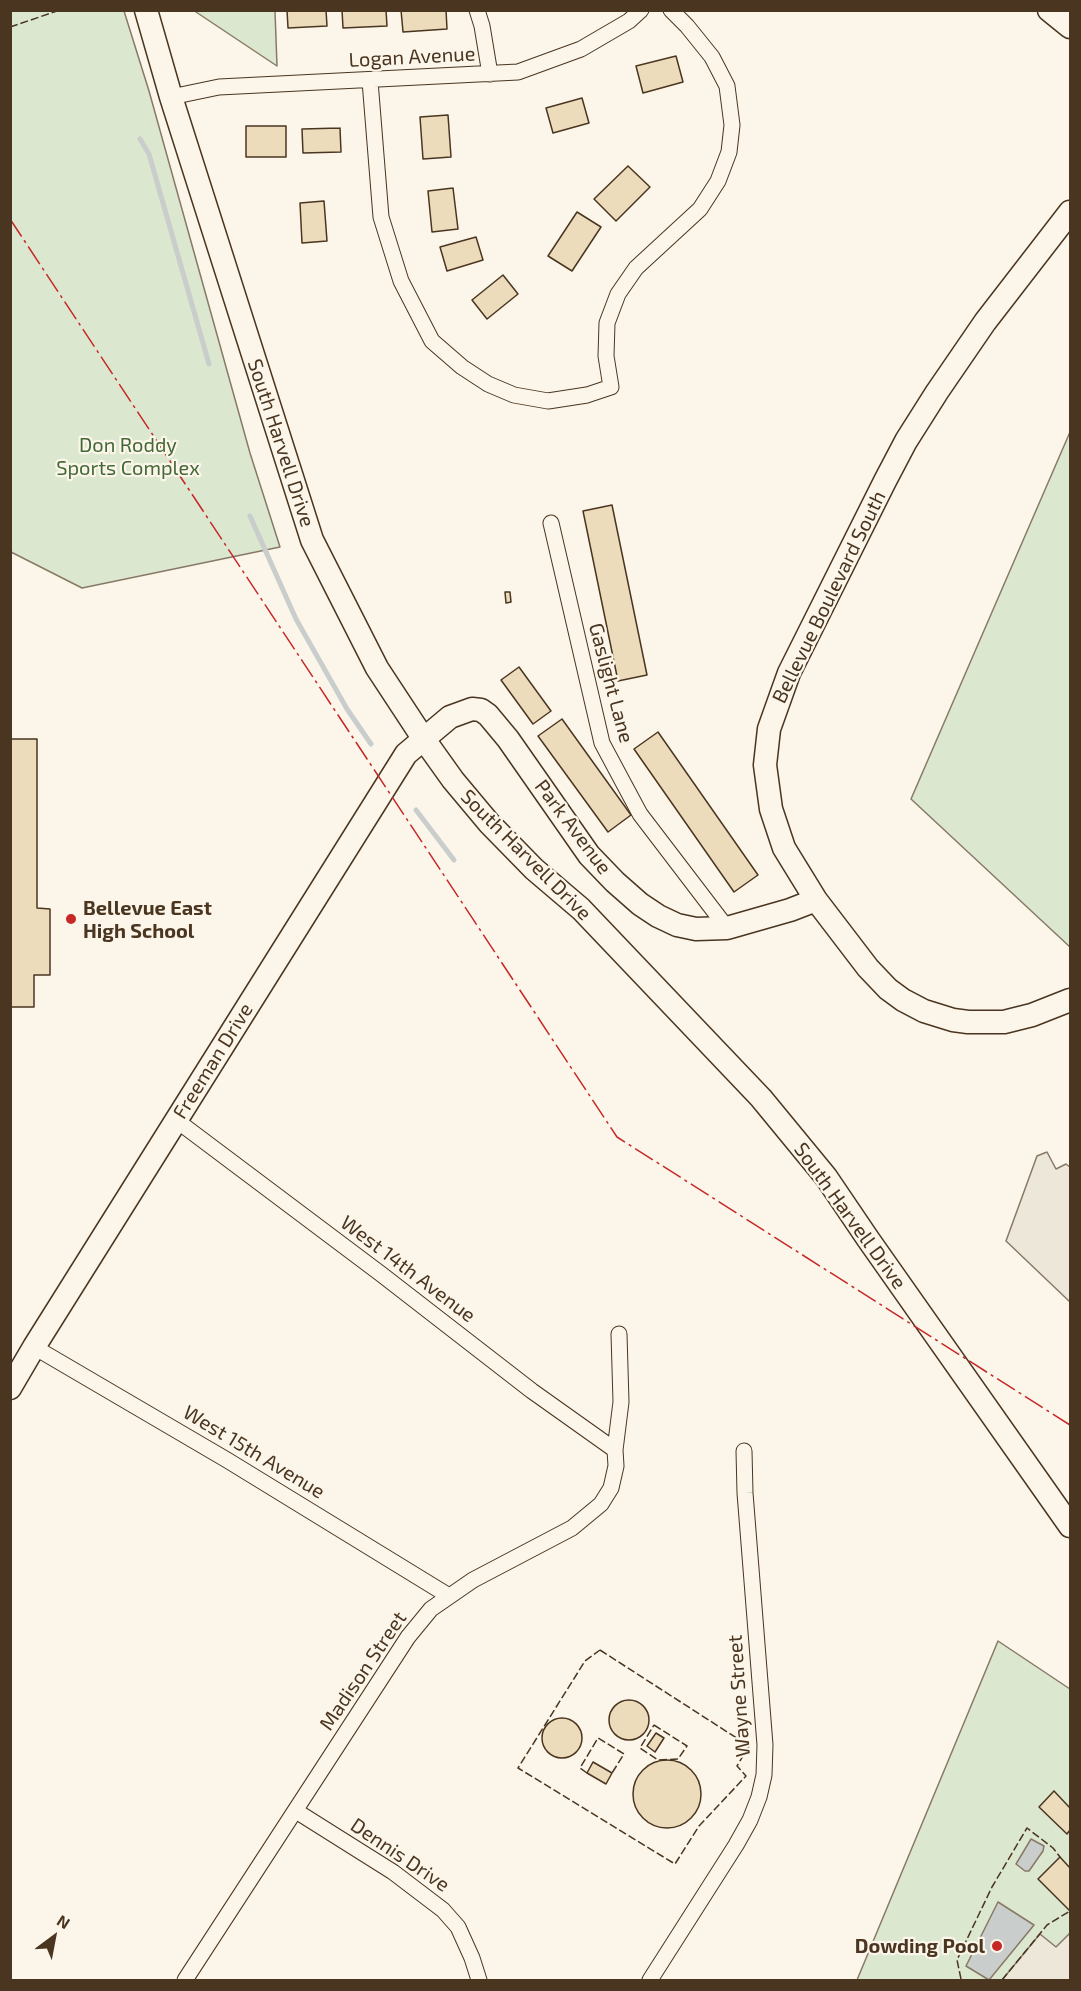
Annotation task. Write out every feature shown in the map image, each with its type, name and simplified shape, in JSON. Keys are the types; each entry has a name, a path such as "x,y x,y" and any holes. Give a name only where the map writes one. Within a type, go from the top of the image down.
{"street":[{"name":"South Harvell Drive","path":"146,10 171,97 312,540 377,668 453,780 489,823 534,869 590,917 761,1098 826,1177 1071,1526"},
{"path":"477,10 490,74"},
{"name":"Logan Avenue","path":"171,97 219,87 518,72 581,49 629,21 641,10"},
{"path":"370,81 381,217 401,281 432,341 462,367 488,384 514,395 548,401 587,395 610,387 606,356 607,323 618,294 636,268 700,209 718,181 729,152 732,125 727,86 712,57 671,10"},
{"path":"1049,10 1071,27"},
{"name":"Bellevue Boulevard South","path":"1071,212 985,322 906,441 789,673 769,729 765,765 771,809 784,848 816,900 868,969 888,989 924,1011 953,1020 983,1023 1004,1022 1032,1015 1071,1000"},
{"name":"Gaslight Lane","path":"551,523 602,743 640,814 727,927"},
{"name":"Park Avenue","path":"423,738 450,717 463,711 480,710 508,739 589,855 624,890 658,916 677,925 696,929 727,927 790,910 816,900"},
{"name":"Freeman Drive","path":"10,1388 406,754 423,738"},
{"name":"West 14th Avenue","path":"176,1120 532,1391 615,1450"},
{"name":"Madison Street","path":"185,1980 408,1637 431,1609 473,1580 572,1528 601,1504 611,1488 616,1466 615,1450 621,1402 619,1334"},
{"name":"West 15th Avenue","path":"34,1347 227,1460 449,1596"},
{"name":"Wayne Street","path":"650,1980 736,1845 753,1812 764,1775 765,1745 745,1493 744,1451"},
{"name":"Dennis Drive","path":"296,1811 393,1872 443,1910 458,1927 479,1980"}],"green space":[{"name":"Don Roddy Sports Complex","path":"10,11 124,11 149,91 250,453 280,547 82,588 11,552"},
{"path":"275,11 277,66 196,12"},
{"path":"1070,432 1070,947 911,799"},
{"path":"998,1641 1070,1689 1070,1980 857,1980"}],"shaded area":[{"path":"1047,1152 1056,1169 1066,1164 1070,1167 1070,1302 1006,1241 1037,1156"},
{"path":"1031,1839 1044,1846 1029,1871 1025,1871 1016,1864"},
{"name":"Dowding Pool","path":"998,1902 1034,1925 989,1980 966,1966"},
{"path":"1070,1933 1070,1980 1002,1980 1040,1934 1056,1947"}],"building":[{"path":"287,10 326,10 327,26 288,28"},
{"path":"342,10 386,10 387,26 343,28"},
{"path":"401,10 446,10 447,29 403,32"},
{"path":"676,56 683,82 643,93 636,66"},
{"path":"582,98 589,123 553,133 546,108"},
{"path":"448,115 451,157 423,159 420,117"},
{"path":"246,126 286,126 286,157 246,157"},
{"path":"340,128 341,152 303,153 302,129"},
{"path":"628,166 650,187 616,221 594,199"},
{"path":"453,188 458,229 432,232 428,191"},
{"path":"324,201 327,241 302,243 300,203"},
{"path":"577,212 601,227 572,271 548,256"},
{"path":"476,237 483,260 447,271 440,247"},
{"path":"503,275 518,294 487,319 472,300"},
{"path":"612,505 647,675 618,681 583,511"},
{"path":"505,592 510,592 511,602 506,603"},
{"path":"519,667 551,711 533,724 501,680"},
{"path":"562,719 631,815 608,832 538,736"},
{"path":"658,732 758,875 734,892 634,749"},
{"name":"Bellevue East High School","path":"10,739 37,739 37,908 50,909 50,975 34,975 34,1007 10,1007"},
{"path":"629,1700 643,1706 649,1720 643,1734 629,1740 615,1734 609,1720 615,1706"},
{"path":"562,1718 570,1719 576,1724 581,1730 581,1746 576,1752 570,1757 562,1758 554,1757 548,1752 543,1746 542,1738 543,1730 548,1724 554,1719"},
{"path":"656,1733 664,1738 655,1752 647,1746"},
{"path":"667,1760 680,1763 691,1770 698,1781 701,1794 698,1807 691,1818 680,1825 667,1828 654,1825 643,1818 636,1807 633,1794 636,1781 643,1770 654,1763"},
{"path":"593,1762 612,1773 606,1784 587,1773"},
{"path":"1054,1791 1070,1808 1070,1830 1067,1834 1039,1807"},
{"path":"1060,1857 1070,1868 1070,1911 1038,1879"}],"waterway":[{"path":"140,139 149,154 209,364"},
{"path":"250,516 296,619 347,709 371,744"},
{"path":"416,810 454,860"}],"fence":[{"path":"10,27 60,10"},
{"path":"600,1650 749,1746 737,1766 746,1776 699,1826 675,1864 518,1768 585,1661 600,1650"},
{"path":"654,1725 687,1746 678,1759 658,1760 640,1748 654,1725"},
{"path":"587,1773 580,1768 598,1738 624,1754 612,1773"},
{"path":"961,1979 957,1960 992,1887 1027,1828 1053,1848 1060,1857"},
{"path":"1002,1980 1047,1925 1070,1911"}],"power":[{"path":"10,219 617,1137 1070,1425"}],"place":[{"name":"Bellevue East High School","path":"71,919"},
{"name":"Dowding Pool","path":"997,1946"}]}
